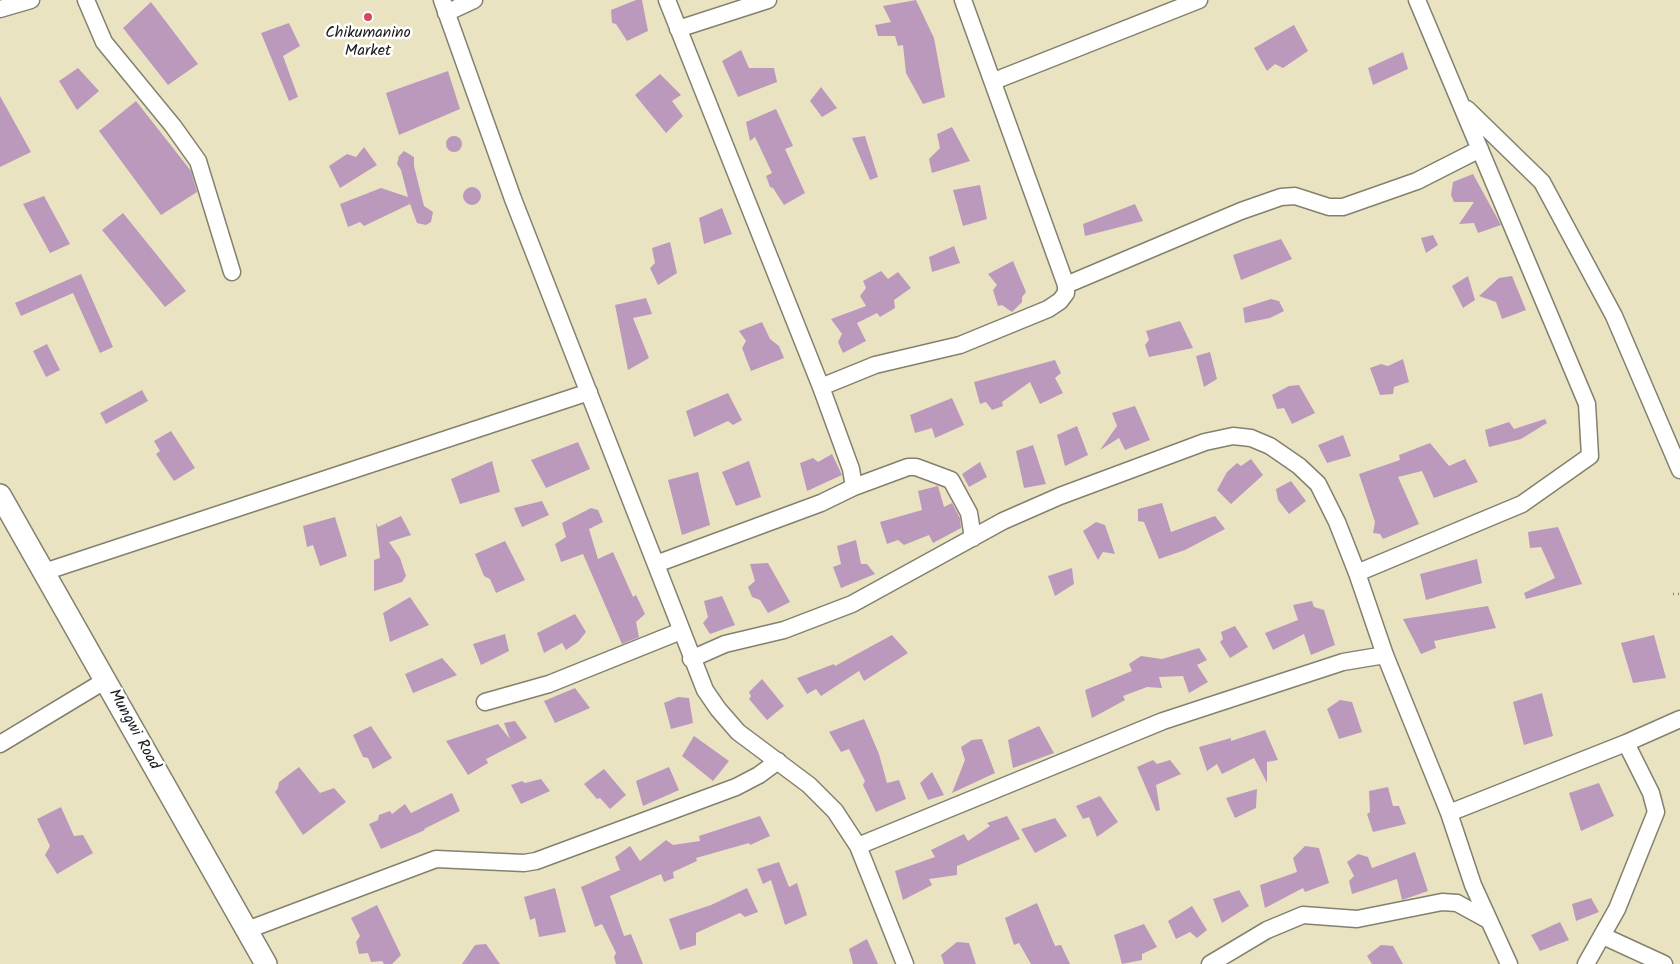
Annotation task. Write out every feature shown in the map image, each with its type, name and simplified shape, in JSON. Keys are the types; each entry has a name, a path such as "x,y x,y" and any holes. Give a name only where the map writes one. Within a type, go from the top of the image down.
{"main road":[{"name":"Mungwi Road","path":"0,495 266,964"}],"street":[{"path":"0,9 31,0"},
{"path":"86,0 104,42 173,126 198,161 232,272"},
{"path":"474,0 444,6 513,199 656,564 691,659 705,690 718,709 738,732 809,785 835,811 858,846 905,964"},
{"path":"667,0 822,387 851,469 854,487"},
{"path":"678,29 768,0"},
{"path":"822,387 875,365 960,345 1048,309 1060,301 1066,293 1066,285 964,0"},
{"path":"994,81 1199,0"},
{"path":"1357,574 1522,504 1590,456 1587,404 1417,0"},
{"path":"1462,104 1542,182 1614,316 1680,470"},
{"path":"1066,285 1241,211 1281,197 1294,196 1329,207 1343,207 1417,181 1480,149"},
{"path":"44,572 589,392"},
{"path":"691,659 725,644 784,630 852,604 1003,521 1060,496 1205,442 1233,436 1251,438 1278,451 1299,466 1318,484 1337,522 1385,654 1449,813 1488,920 1509,964"},
{"path":"656,564 821,503 854,487 908,467 916,467 946,476 957,488 969,513 973,538"},
{"path":"485,702 549,684 681,631"},
{"path":"858,846 1163,721 1343,662 1385,654"},
{"path":"0,744 106,680"},
{"path":"1449,813 1626,743 1680,718"},
{"path":"1586,964 1617,909 1656,812 1651,793 1626,743"},
{"path":"247,930 436,860 524,863 536,861 736,787 759,775 778,761"},
{"path":"1210,964 1267,930 1303,915 1357,919 1442,902 1457,903 1488,920"},
{"path":"1603,936 1664,964"}],"path":[{"path":"1673,594 1680,594"}],"building":[{"path":"636,0 642,0 648,31 627,41 616,24 612,23 611,10"},
{"path":"916,0 934,38 945,97 923,104 906,73 903,45 898,46 895,36 878,36 875,25 891,22 883,6"},
{"path":"151,2 198,64 168,85 123,28"},
{"path":"289,23 300,46 283,56 298,97 289,101 261,33"},
{"path":"1294,25 1308,51 1283,68 1275,64 1267,71 1254,48"},
{"path":"741,50 749,68 774,68 777,82 738,97 722,61"},
{"path":"1403,52 1408,69 1373,85 1368,68"},
{"path":"78,68 99,91 77,110 59,81"},
{"path":"448,71 460,109 399,135 386,93"},
{"path":"660,74 681,95 672,101 683,116 666,133 635,95"},
{"path":"821,87 837,108 822,117 810,101"},
{"path":"0,96 31,152 0,167"},
{"path":"136,101 191,171 197,192 161,215 99,131"},
{"path":"776,109 793,146 785,149 805,193 784,205 773,188 770,187 766,176 772,173 755,137 750,141 746,122"},
{"path":"952,127 970,161 932,173 929,159 940,148 937,134"},
{"path":"454,136 462,144 454,152 446,144"},
{"path":"865,136 878,177 870,180 852,138"},
{"path":"364,147 377,165 340,188 329,166 347,154 356,157"},
{"path":"404,151 414,157 414,166 424,206 433,212 431,222 426,225 417,223 410,204 364,226 360,222 348,227 340,204 381,188 408,197 401,170 397,164 399,156"},
{"path":"1473,174 1501,225 1478,233 1474,223 1459,224 1474,202 1454,202 1451,195 1453,182"},
{"path":"980,185 987,219 963,226 953,190"},
{"path":"472,187 479,189 481,196 479,203 472,205 465,203 463,196 465,189"},
{"path":"44,196 70,244 50,253 23,204"},
{"path":"1135,204 1143,221 1085,236 1083,224"},
{"path":"722,208 732,234 704,244 699,218"},
{"path":"123,213 186,291 165,307 102,230"},
{"path":"1433,235 1438,245 1426,253 1421,238"},
{"path":"1281,239 1292,259 1241,280 1233,255"},
{"path":"670,242 677,273 658,285 650,268 655,263 652,248"},
{"path":"954,246 960,263 932,272 929,257"},
{"path":"1013,261 1026,292 1022,297 1022,302 1012,312 1002,305 998,306 993,290 997,285 988,274"},
{"path":"881,271 888,279 898,272 911,288 894,300 895,308 880,317 877,313 857,323 866,341 843,353 838,342 842,334 831,319 866,306 860,296 866,288 863,281"},
{"path":"81,274 113,347 100,353 73,293 21,316 15,303"},
{"path":"1468,276 1475,300 1463,308 1452,286"},
{"path":"1512,276 1526,310 1502,319 1496,302 1479,296 1499,278"},
{"path":"646,298 652,314 633,318 649,358 628,370 615,305"},
{"path":"1271,299 1279,301 1284,311 1270,318 1245,323 1243,308"},
{"path":"1180,321 1193,348 1149,357 1145,345 1149,340 1146,331"},
{"path":"762,322 770,339 779,346 784,358 751,371 742,348 746,341 739,331"},
{"path":"47,344 60,370 46,377 33,351"},
{"path":"1210,352 1217,379 1204,387 1196,356"},
{"path":"1403,359 1409,382 1394,387 1393,394 1380,395 1370,368 1381,364 1388,366"},
{"path":"1055,360 1061,373 1055,378 1063,393 1040,404 1030,382 1002,402 1003,406 992,410 986,402 980,404 974,382"},
{"path":"1299,385 1315,413 1292,424 1284,408 1277,409 1272,395 1289,386"},
{"path":"142,390 148,401 106,424 100,413"},
{"path":"728,393 742,420 733,425 728,421 694,437 686,411"},
{"path":"952,398 964,425 935,438 932,428 915,433 910,415"},
{"path":"1135,406 1150,440 1125,450 1119,438 1100,450 1117,426 1112,413"},
{"path":"1545,419 1547,423 1521,439 1489,447 1485,430 1509,422 1514,429"},
{"path":"1077,426 1088,455 1065,466 1057,435"},
{"path":"171,431 195,468 174,481 156,454 160,451 154,441"},
{"path":"1343,435 1351,456 1327,463 1318,445"},
{"path":"578,442 590,469 546,488 531,460"},
{"path":"1430,443 1449,466 1465,459 1478,482 1434,498 1422,471 1398,477 1419,524 1383,539 1380,534 1373,533 1375,522 1359,474 1400,460 1399,455"},
{"path":"1033,445 1046,484 1024,488 1016,451"},
{"path":"832,454 842,475 807,491 800,463 813,458 818,462"},
{"path":"1251,459 1263,475 1231,504 1217,490 1227,472 1237,463 1241,466"},
{"path":"492,461 500,492 460,504 451,479"},
{"path":"749,461 761,497 736,506 722,472"},
{"path":"980,462 987,477 969,487 962,474"},
{"path":"698,472 710,525 682,535 668,480"},
{"path":"1291,481 1306,501 1289,514 1278,500 1276,489"},
{"path":"938,486 944,507 952,503 960,518 961,528 933,543 929,535 904,545 898,540 887,544 880,522 922,510 918,491"},
{"path":"542,501 549,515 522,527 514,508"},
{"path":"1162,503 1171,532 1215,516 1225,529 1185,550 1159,559 1144,522 1138,521 1138,509"},
{"path":"591,508 598,510 603,522 589,529 598,559 613,552 633,597 636,595 645,614 636,622 639,637 622,644 583,554 561,562 555,544 566,537 562,523"},
{"path":"401,516 411,535 389,542 400,558 406,576 402,582 374,591 374,560 380,558 376,523 378,527"},
{"path":"335,517 347,556 320,566 313,545 307,547 303,526"},
{"path":"1096,522 1105,525 1115,554 1103,552 1098,560 1083,531"},
{"path":"1558,527 1582,584 1526,599 1524,593 1555,578 1541,547 1530,548 1528,532"},
{"path":"856,540 861,564 867,564 875,574 841,588 833,567 841,564 837,546"},
{"path":"505,541 525,580 496,593 490,579 484,576 475,554"},
{"path":"1477,559 1482,583 1426,600 1420,574"},
{"path":"768,563 790,602 768,613 760,600 752,597 748,587 755,581 750,564"},
{"path":"1072,568 1074,584 1055,596 1048,576"},
{"path":"722,596 735,625 710,634 703,623 708,617 704,601"},
{"path":"410,597 429,625 390,642 383,613"},
{"path":"1312,601 1314,607 1324,610 1335,645 1311,655 1304,634 1273,650 1265,633 1298,620 1293,605"},
{"path":"1488,606 1496,628 1434,641 1436,648 1421,654 1403,619"},
{"path":"575,614 586,632 578,642 566,650 562,643 544,653 537,633"},
{"path":"1235,626 1248,647 1230,658 1220,642 1223,639 1221,632"},
{"path":"505,634 509,651 481,665 473,644"},
{"path":"892,635 908,653 864,681 859,671 821,696 816,689 807,694 797,678 834,664 835,666"},
{"path":"1654,635 1666,678 1633,683 1621,643"},
{"path":"1199,648 1207,660 1197,665 1208,682 1189,693 1183,676 1159,677 1162,688 1147,687 1123,696 1125,700 1092,718 1085,690 1132,671 1129,664 1141,656 1162,659"},
{"path":"442,658 457,675 413,693 405,674"},
{"path":"762,679 784,706 767,720 749,699 751,696 749,692"},
{"path":"575,688 590,708 555,723 544,701"},
{"path":"1542,693 1553,736 1524,745 1513,702"},
{"path":"678,697 689,698 693,723 671,729 664,703"},
{"path":"1340,700 1352,702 1362,732 1339,739 1327,709"},
{"path":"864,719 879,754 887,783 899,780 906,799 876,812 863,785 865,781 849,749 841,752 829,732"},
{"path":"515,721 527,738 486,759 488,763 468,775 446,741 498,724 510,739 504,723"},
{"path":"371,726 392,758 373,769 368,758 363,757 353,735"},
{"path":"1039,726 1054,753 1013,768 1008,740"},
{"path":"1265,730 1278,760 1267,762 1267,783 1254,758 1222,774 1217,764 1207,771 1199,747 1231,738 1231,741"},
{"path":"694,736 729,761 713,781 682,756"},
{"path":"982,739 995,773 952,793 965,760 961,747 972,740"},
{"path":"1153,760 1157,764 1170,760 1181,774 1156,785 1160,810 1156,811 1137,767"},
{"path":"299,767 320,793 334,788 346,802 303,835 275,792 279,782"},
{"path":"669,767 679,790 643,806 636,781"},
{"path":"604,769 626,795 610,809 600,798 597,799 584,784"},
{"path":"932,772 944,795 928,800 920,783"},
{"path":"541,779 550,791 521,804 511,785 522,781 525,783"},
{"path":"1599,783 1614,816 1581,831 1569,793"},
{"path":"1388,787 1393,806 1399,806 1406,824 1373,832 1367,814 1370,812 1369,791"},
{"path":"1257,789 1256,808 1235,818 1226,798"},
{"path":"452,793 460,811 425,830 381,849 369,824 378,820 379,815 390,811 392,814 405,804 411,813"},
{"path":"1100,796 1118,822 1097,837 1089,817 1083,819 1076,806"},
{"path":"61,807 74,836 83,835 93,853 57,874 45,855 50,846 37,819"},
{"path":"760,816 770,836 750,845 749,843 696,858 697,861 673,872 674,878 664,882 661,874 610,896 624,936 631,934 643,964 616,964 614,957 616,953 602,924 595,927 581,887 620,870 615,857 630,846 640,861 666,840 673,845 700,841 699,836"},
{"path":"1007,816 1020,839 957,866 957,875 929,879 932,885 903,900 895,871 935,857 931,850 964,834 968,841 990,826 987,823"},
{"path":"1055,818 1067,836 1035,853 1021,829"},
{"path":"1305,846 1319,848 1329,883 1305,892 1303,888 1265,908 1260,885 1297,872 1293,858"},
{"path":"1415,852 1428,891 1402,900 1397,879 1352,894 1349,881 1354,876 1347,862 1358,854 1368,857 1372,868"},
{"path":"779,862 789,887 797,883 807,915 785,925 771,880 763,884 757,869"},
{"path":"555,888 566,932 539,937 535,918 530,920 524,897"},
{"path":"747,888 758,912 745,917 740,913 696,933 696,945 680,950 669,919 711,905"},
{"path":"1239,890 1249,906 1222,923 1213,899"},
{"path":"1591,898 1599,912 1576,921 1572,904"},
{"path":"1037,903 1055,946 1061,945 1070,964 1031,964 1019,943 1014,945 1005,918"},
{"path":"377,905 401,955 392,964 384,964 382,961 371,962 368,953 359,954 356,942 360,936 351,918"},
{"path":"1192,906 1207,930 1197,938 1190,932 1176,939 1168,921"},
{"path":"1560,922 1569,940 1540,951 1531,935"},
{"path":"1144,924 1157,947 1142,954 1142,960 1122,964 1114,935"},
{"path":"867,939 878,964 853,964 849,949"},
{"path":"957,942 969,943 976,964 944,964 941,955"},
{"path":"486,944 500,964 462,964 475,945"},
{"path":"1381,945 1393,946 1403,964 1372,964 1367,956"}],"place":[{"name":"Chikumanino Market","path":"368,17"}]}
